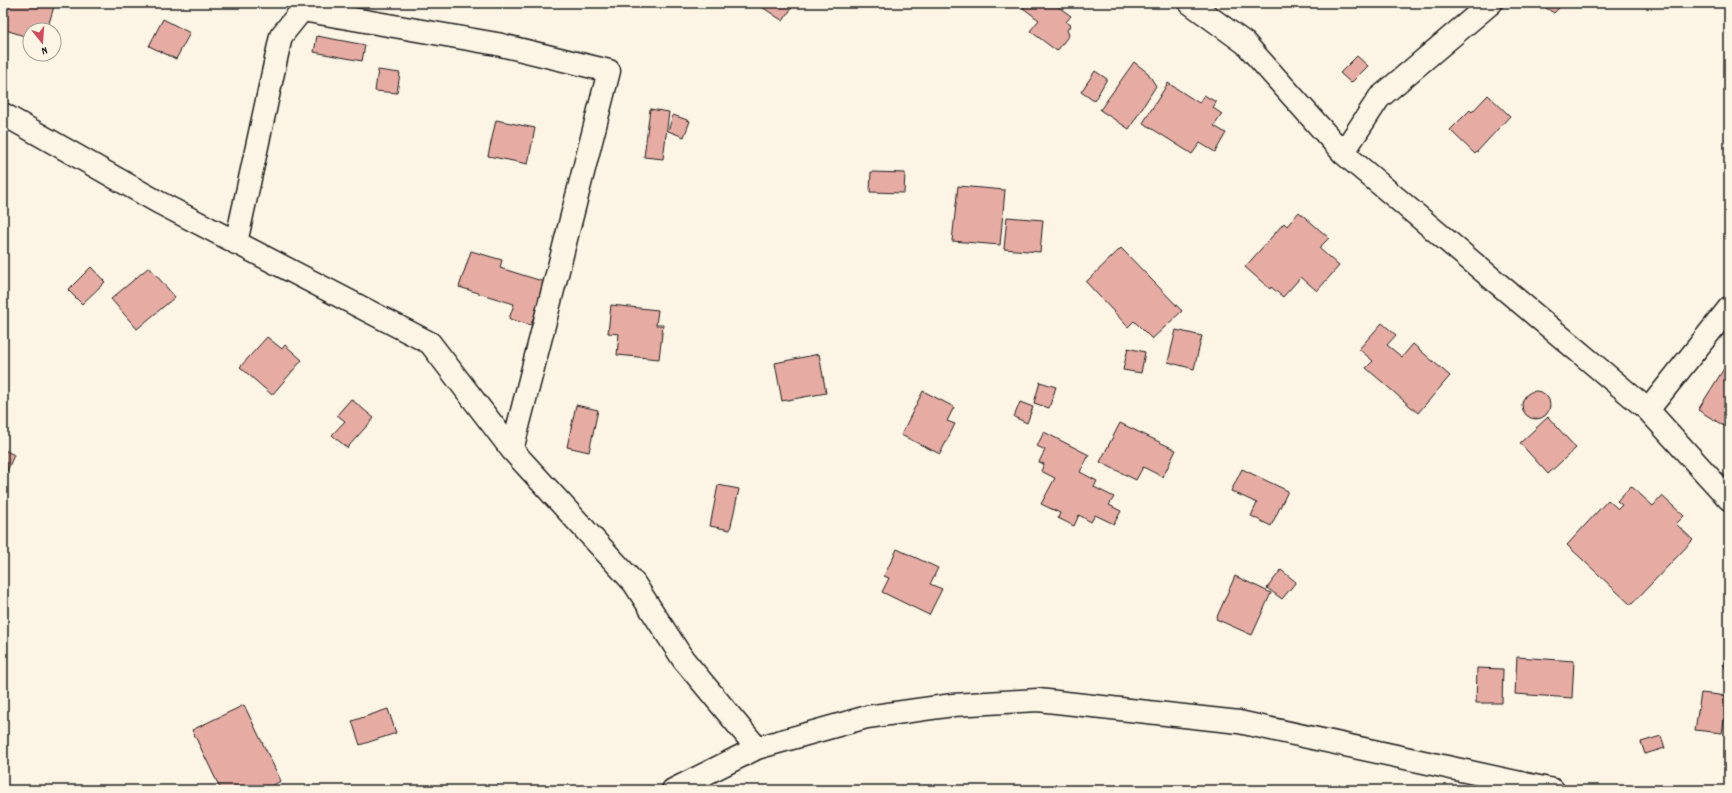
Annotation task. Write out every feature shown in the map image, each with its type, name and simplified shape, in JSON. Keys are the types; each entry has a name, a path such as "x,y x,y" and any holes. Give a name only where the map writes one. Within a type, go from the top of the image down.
{"street":[{"path":"1190,3 1245,43 1343,153 1648,410 1729,499"},
{"path":"1343,153 1379,98 1490,3"},
{"path":"236,243 281,36 302,10 496,44 609,71 512,450"},
{"path":"3,114 158,202 430,343 512,450 634,584 683,659 757,748"},
{"path":"1648,410 1729,308"},
{"path":"673,790 757,748 867,718 953,705 1038,700 1239,722 1553,790"}],"building":[{"path":"4,3 55,3 49,22 22,22 22,35 3,29"},
{"path":"765,3 795,3 783,21 762,7"},
{"path":"1027,3 1053,3 1071,16 1066,22 1071,25 1067,30 1069,35 1057,51 1030,31 1039,20 1023,8"},
{"path":"1546,3 1560,3 1560,7 1554,13 1546,8"},
{"path":"163,19 190,33 176,59 149,46"},
{"path":"317,36 365,45 362,61 314,52"},
{"path":"1357,56 1368,66 1351,83 1340,73"},
{"path":"1134,62 1148,73 1156,86 1129,129 1100,110"},
{"path":"378,70 400,73 397,93 375,91"},
{"path":"1095,71 1107,79 1094,101 1081,92"},
{"path":"1168,83 1199,103 1204,95 1216,102 1213,108 1222,114 1214,126 1226,133 1215,152 1200,143 1192,154 1143,123"},
{"path":"1488,95 1510,116 1475,154 1450,130 1470,110 1472,112"},
{"path":"650,109 669,112 663,159 644,157"},
{"path":"673,115 690,121 684,137 668,131"},
{"path":"496,120 535,128 528,164 488,156"},
{"path":"871,172 905,173 904,193 870,192"},
{"path":"958,186 1005,190 1000,245 952,241"},
{"path":"1299,212 1329,238 1319,248 1339,266 1317,291 1301,277 1283,297 1271,287 1270,289 1245,267 1284,223 1287,226"},
{"path":"1007,217 1043,220 1040,252 1004,249"},
{"path":"1121,248 1182,311 1152,339 1134,321 1128,327 1086,282"},
{"path":"471,251 502,260 500,268 545,282 531,325 509,319 514,304 459,287"},
{"path":"91,267 105,282 82,304 68,290"},
{"path":"149,267 175,297 137,329 111,299"},
{"path":"611,305 658,310 656,325 663,325 659,359 617,355 619,334 608,333"},
{"path":"1382,323 1396,335 1387,345 1402,357 1413,344 1450,376 1418,413 1366,368 1373,361 1359,349"},
{"path":"1176,330 1202,336 1194,369 1168,362"},
{"path":"267,337 282,349 285,345 302,360 272,395 240,367"},
{"path":"1128,348 1145,352 1141,373 1123,370"},
{"path":"819,354 826,393 782,401 775,363"},
{"path":"1725,367 1729,369 1729,429 1698,410"},
{"path":"1040,382 1056,387 1049,408 1034,403"},
{"path":"923,391 954,407 947,421 955,424 940,454 901,435"},
{"path":"1536,391 1546,395 1550,405 1546,415 1536,419 1526,415 1522,405 1526,395"},
{"path":"351,399 374,418 347,448 332,435 345,421 337,415"},
{"path":"1020,402 1033,407 1027,423 1014,417"},
{"path":"576,405 598,410 589,452 567,447"},
{"path":"1548,417 1576,448 1548,474 1520,443"},
{"path":"1120,423 1176,450 1163,477 1143,467 1136,480 1100,462"},
{"path":"1044,432 1089,455 1080,472 1097,481 1094,487 1114,497 1109,505 1121,511 1114,524 1095,515 1091,522 1079,515 1074,526 1058,518 1060,513 1041,504 1055,478 1041,471 1044,464 1039,462 1045,450 1037,446"},
{"path":"3,449 14,455 3,480"},
{"path":"1242,469 1288,491 1271,526 1251,516 1257,503 1231,491"},
{"path":"718,485 739,489 730,530 710,526"},
{"path":"1631,486 1653,506 1662,496 1684,516 1676,524 1693,540 1631,605 1567,545 1608,500 1618,509 1622,505 1617,501"},
{"path":"897,549 938,568 930,584 942,589 929,615 882,592 889,578 884,576"},
{"path":"1281,570 1296,582 1282,599 1267,588"},
{"path":"1235,576 1271,593 1252,635 1216,619"},
{"path":"1517,657 1574,661 1572,698 1515,694"},
{"path":"1729,660 1729,675 1723,663"},
{"path":"1477,668 1503,669 1502,703 1476,703"},
{"path":"1701,693 1728,696 1722,733 1695,730"},
{"path":"244,705 281,781 271,786 273,790 221,790 192,730"},
{"path":"388,709 396,733 360,745 352,721"},
{"path":"1661,736 1665,748 1645,754 1641,742"}]}
